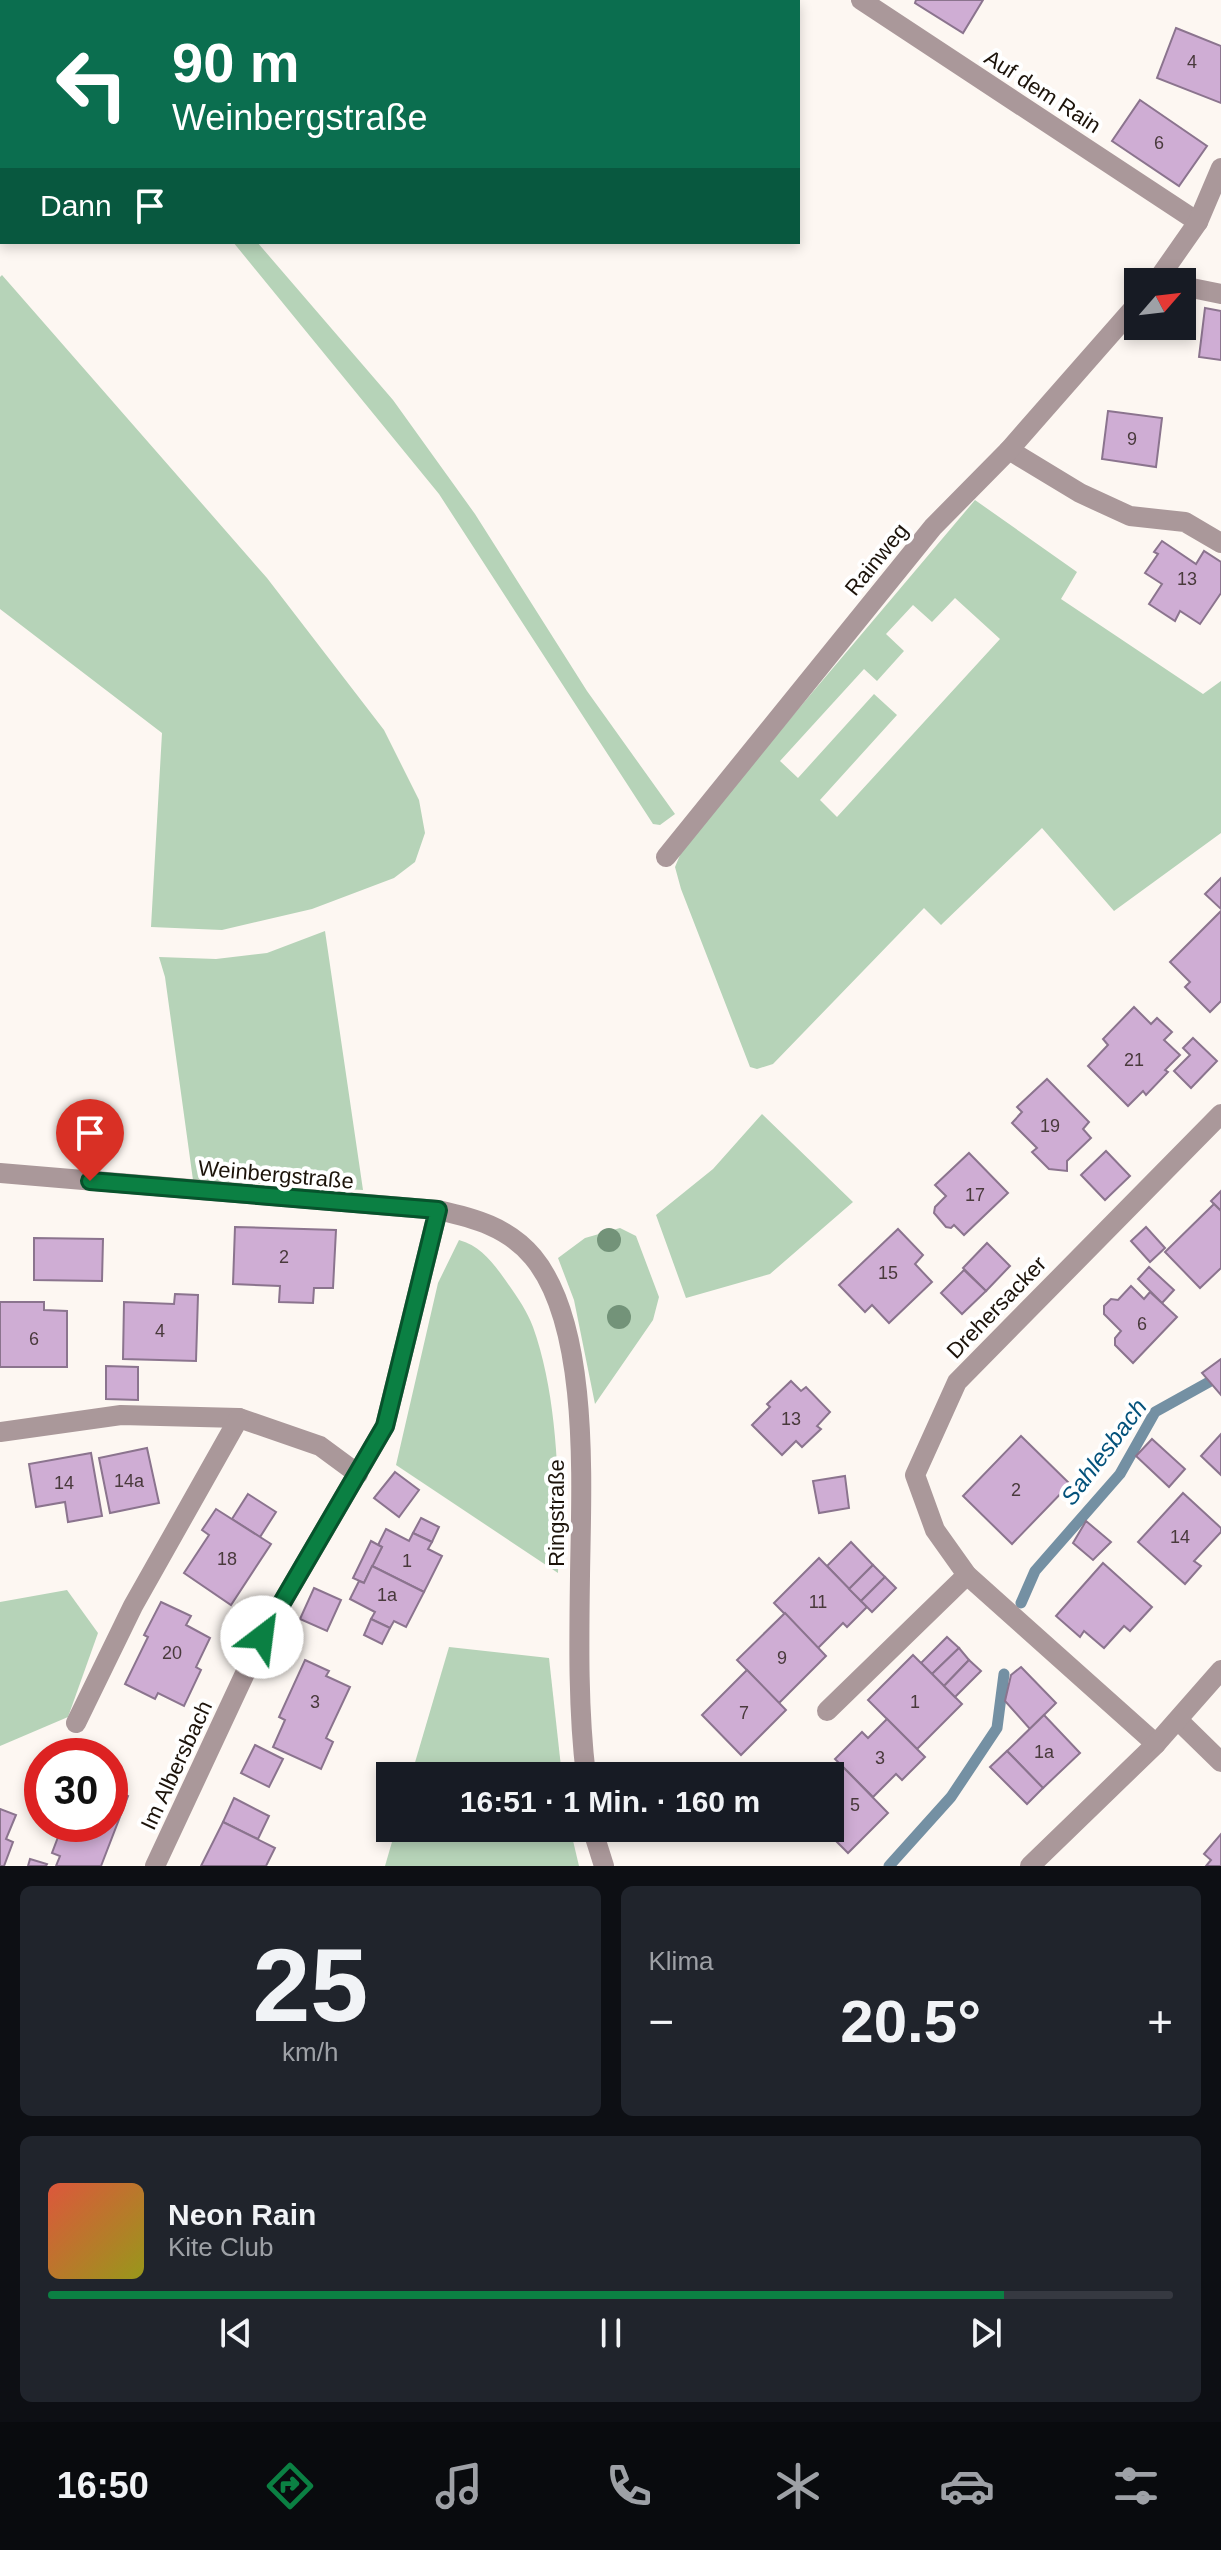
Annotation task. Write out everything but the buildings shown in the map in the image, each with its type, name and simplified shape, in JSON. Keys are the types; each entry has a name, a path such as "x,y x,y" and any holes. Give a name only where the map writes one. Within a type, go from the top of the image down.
{"street":[{"name":"Auf dem Rain","path":"861,0 1198,222"},
{"path":"1168,268 1198,222 1221,168"},
{"path":"1196,289 1221,294"},
{"name":"Rainweg","path":"666,857 933,527 1009,450 1124,319"},
{"path":"1009,450 1080,493 1130,516 1185,522 1221,543"},
{"name":"Drehersacker","path":"1156,1744 967,1575 935,1530 915,1475 957,1382 1221,1114"},
{"name":"Weinbergstraße","path":"0,1173 438,1210 475,1218 508,1234 534,1258"},
{"name":"Im Albersbach","path":"155,1866 262,1637 385,1426 438,1210"},
{"name":"Ringstraße","path":"534,1258 554,1292 566,1329 581,1426 579,1662 585,1762"},
{"path":"0,1432 121,1415 239,1418 320,1446 358,1474"},
{"path":"81,1715 133,1606 239,1418"},
{"path":"827,1711 967,1575"},
{"path":"1030,1866 1156,1744 1221,1670"},
{"path":"1178,1720 1221,1762"},
{"path":"596,1842 604,1866"}],"green space":[{"path":"235,244 259,244 393,400 475,514 587,691 675,814 660,825 653,824 439,494"},
{"path":"2,275 267,578 384,730 419,800 425,833 415,862 394,878 312,909 222,930 151,927 162,733 0,609"},
{"path":"975,500 1077,572 1061,599 1203,694 1221,681 1221,833 1114,911 1042,828 941,925 924,908 773,1064 757,1069 750,1067 681,889 675,867 685,843","holes":["955,598 1000,639 837,817 820,800 897,715 874,694 798,778 780,761 864,669 877,681 904,651 886,634 913,605 932,622"]},
{"path":"325,931 363,1190 193,1180 165,977 159,957 216,959 267,953"},
{"path":"762,1114 853,1202 770,1274 686,1298 656,1215 713,1169"},
{"path":"620,1228 636,1236 659,1297 653,1320 595,1404 574,1300 558,1258 585,1238"},
{"path":"459,1240 483,1253 501,1274 527,1313 542,1355 556,1448 558,1573 396,1465 438,1283"},
{"path":"67,1590 98,1633 68,1717 0,1746 0,1602"},
{"path":"449,1647 549,1658 560,1762 415,1762"},
{"path":"392,1842 573,1842 579,1866 385,1866"}],"waterway":[{"name":"Sahlesbach","path":"1021,1603 1035,1571 1120,1474 1155,1412 1209,1382"},
{"name":"Sahlesbach","path":"889,1866 951,1797 997,1728 1004,1674"}],"route":[{"path":"90,1181 438,1210 385,1426 262,1637"}]}
